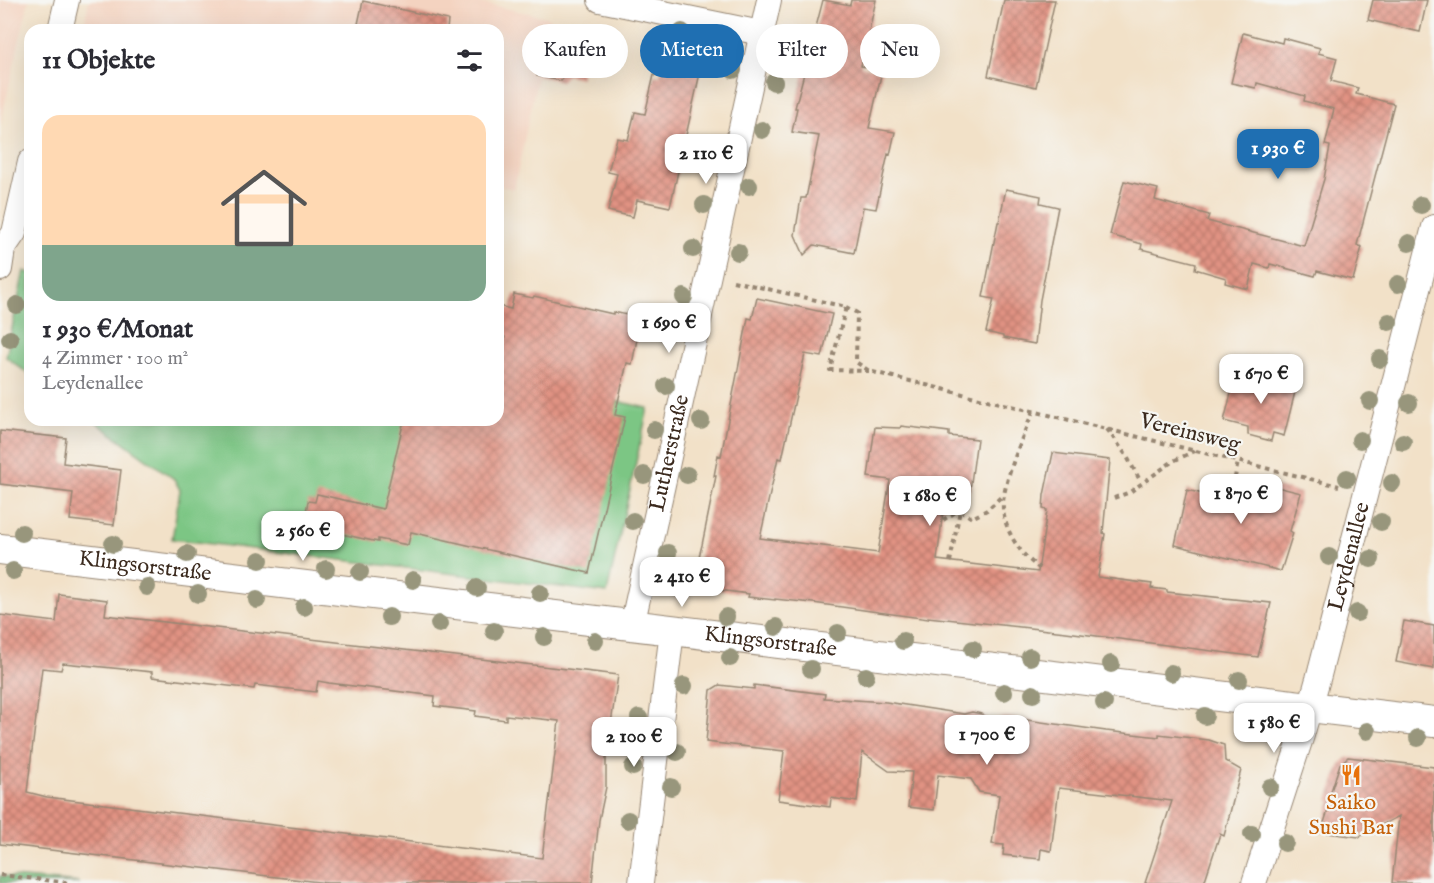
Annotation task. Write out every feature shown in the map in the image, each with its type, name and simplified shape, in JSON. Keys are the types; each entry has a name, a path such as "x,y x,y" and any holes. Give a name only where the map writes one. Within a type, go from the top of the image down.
{"street":[{"path":"61,24 67,0"},
{"path":"600,0 756,32"},
{"name":"Lutherstraße","path":"763,24 769,0"},
{"name":"Lutherstraße","path":"632,626 756,56"},
{"path":"0,269 3,249 14,233 24,189"},
{"name":"Leydenallee","path":"1254,883 1310,708 1434,227"},
{"name":"Klingsorstraße","path":"0,549 1434,722"},
{"path":"641,883 672,631"}],"path":[{"path":"733,281 846,306 857,313 856,362 869,371"},
{"name":"Vereinsweg","path":"846,306 830,370 869,371 1339,486"},
{"path":"1033,411 1004,494 1003,509 1008,529 1019,548 1039,568"},
{"path":"1106,429 1126,455 1141,482"},
{"path":"1114,498 1130,492 1173,461 1195,451"},
{"path":"1236,505 1235,477 1238,462"},
{"path":"949,487 948,493 960,510 972,518 987,510 1004,494"},
{"path":"943,520 960,510"},
{"path":"950,562 960,510"},
{"path":"0,875 70,883"}],"shaded area":[{"path":"0,0 29,0 0,126"},
{"path":"89,0 469,0 550,18 549,24 522,24 522,78 537,78 514,189 504,187 504,24 84,24"}],"green space":[{"path":"24,271 24,370 6,357"},
{"path":"504,376 648,408 607,593 172,539 180,490 174,479 101,426 504,426"},
{"path":"0,876 80,883 0,883"}],"building":[{"path":"823,0 850,5 851,0 876,0 871,24 860,24 860,78 880,78 869,128 895,132 876,209 863,207 854,253 814,245 804,255 795,235 801,198 806,198 819,136 792,132 803,78 848,78 848,24 817,24"},
{"path":"1004,0 1055,0 1036,87 988,76"},
{"path":"1373,0 1427,0 1420,32 1368,20"},
{"path":"363,1 448,20 448,24 358,24"},
{"path":"1243,33 1282,43 1283,38 1320,48 1318,53 1337,58 1331,81 1358,88 1356,94 1394,104 1357,245 1362,247 1353,280 1317,271 1315,276 1270,264 1269,268 1254,264 1248,289 1225,283 1226,278 1195,269 1196,263 1141,249 1142,244 1110,235 1124,181 1158,189 1155,200 1209,215 1207,221 1304,246 1324,179 1330,146 1325,145 1334,109 1304,101 1305,96 1257,83 1256,88 1231,83"},
{"path":"547,78 564,78 561,81"},
{"path":"653,78 699,78 670,207 637,200 633,217 608,211 617,174 608,172 617,138 628,140 635,112 645,114"},
{"path":"1006,189 1041,196 1040,203 1058,207 1040,300 1035,344 986,332 994,299 983,297"},
{"path":"514,294 637,317 633,338 637,339 632,364 627,363 615,415 625,417 589,573 411,532 408,545 378,539 378,542 341,534 340,537 303,528 308,501 315,502 317,494 383,509 403,426 504,426 504,307 511,309"},
{"path":"757,298 832,314 822,357 805,354 782,459 778,458 760,538 878,553 890,480 868,477 875,427 900,428 901,426 949,432 949,436 977,439 970,490 946,487 937,560 1038,572 1047,510 1043,509 1044,495 1053,453 1110,460 1103,533 1105,534 1098,577 1152,584 1151,588 1167,590 1167,592 1271,603 1258,657 1066,632 928,617 928,619 813,603 748,597 749,594 695,587 696,580 693,580 716,476 714,476 718,455 721,456 748,318 752,319"},
{"path":"1246,371 1297,384 1284,436 1273,433 1271,441 1248,435 1248,427 1224,421 1234,382 1242,385"},
{"path":"0,431 66,438 63,463 121,470 114,525 70,520 73,493 0,484"},
{"path":"1245,479 1301,493 1290,531 1293,533 1281,571 1175,545 1187,490 1239,503"},
{"path":"59,594 107,600 105,615 618,675 606,759 606,787 599,820 592,883 327,883 0,844 0,615 56,622","holes":["63,663 152,672 152,677 254,689 255,685 316,692 318,681 435,696 434,706 476,711 475,716 506,720 506,715 559,721 542,858 47,797 27,792 42,668 61,670"]},
{"path":"1404,621 1434,626 1434,669 1396,662"},
{"path":"719,685 754,689 754,685 825,694 824,698 886,702 964,714 972,712 982,714 989,721 1005,717 1159,737 1159,734 1209,740 1224,745 1225,761 1241,770 1224,836 1220,834 1204,883 1145,883 1172,801 1059,788 1051,851 1041,849 1040,859 1003,855 1004,845 992,844 999,795 979,792 971,779 938,775 934,810 908,807 912,772 889,771 862,752 857,802 831,798 830,807 778,800 784,751 706,742 711,690"},
{"path":"1348,757 1434,767 1434,883 1392,883 1399,816 1359,837 1321,832 1331,801 1328,800 1340,764"}],"place":[{"name":"Saiko Sushi Bar","path":"1351,775"}]}
